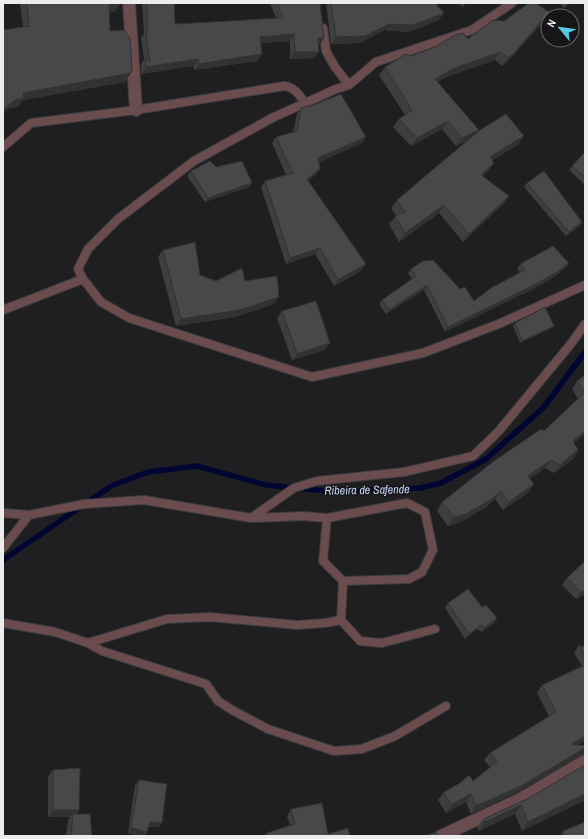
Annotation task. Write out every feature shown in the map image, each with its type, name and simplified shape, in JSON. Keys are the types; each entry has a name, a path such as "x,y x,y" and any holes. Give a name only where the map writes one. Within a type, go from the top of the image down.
{"street":[{"path":"129,3 136,110"},
{"path":"441,836 519,800 585,761"}],"lane":[{"path":"512,3 472,30 376,62 349,85 336,89 306,104 272,118 194,161 118,219 88,249 78,269 82,279 101,302 129,318 312,377 423,353 501,323 585,285"},
{"path":"321,17 326,51 335,67 349,85"},
{"path":"3,147 31,123 136,110 284,86 290,86 294,89 306,104"},
{"path":"3,310 82,279"},
{"path":"251,518 294,488 317,481 404,472 474,456 498,432 570,345 585,324"},
{"path":"3,513 29,515 84,504 144,500 251,518 303,516 327,518 408,503 425,512 433,550 422,572 409,579 343,581 323,561 327,518"},
{"path":"3,548 29,515"},
{"path":"343,581 341,620 360,641 382,643 435,629"},
{"path":"88,643 167,620 210,618 298,624 325,623 341,620"},
{"path":"3,623 55,632 88,643 102,651 206,684 218,701 268,729 334,751 362,749 395,736 446,706"}],"building":[{"path":"27,3 121,3 109,5 110,31 124,30 130,38 131,73 23,93 24,98 15,100 3,110 3,30 29,26"},
{"path":"147,3 174,3 175,24 283,18 277,3 320,3 324,38 318,38 319,52 295,52 294,34 260,37 262,54 199,64 198,59 146,67 145,57 150,63 146,31 148,30"},
{"path":"331,3 435,3 444,13 413,25 389,24 365,36 336,37"},
{"path":"529,3 535,3 543,8 540,8 540,23 508,58 500,52 452,69 435,79 479,130 462,138 448,121 417,138 399,119 412,110 385,67 406,54 411,56 437,46 455,35 463,33 468,39 493,20 504,21"},
{"path":"341,94 366,137 318,158 320,169 307,179 366,264 338,280 320,248 290,258 265,181 293,173 276,137 297,131 301,108"},
{"path":"506,114 524,136 490,157 494,163 481,175 509,196 469,234 444,205 405,233 395,216 405,212 397,200 480,130"},
{"path":"585,152 585,177 572,166"},
{"path":"210,161 216,167 242,161 252,183 208,198 191,171"},
{"path":"544,171 582,222 569,232 527,183"},
{"path":"195,242 200,275 216,281 242,268 245,281 277,276 279,297 240,310 181,319 163,250"},
{"path":"553,246 569,263 536,284 448,327 427,285 389,310 382,300 416,276 411,269 423,261 433,260 460,289 465,287 474,301 495,285 525,270 520,264"},
{"path":"316,301 330,343 297,354 282,311"},
{"path":"545,307 554,326 522,341 515,323"},
{"path":"585,375 585,392 577,381"},
{"path":"585,392 585,431 573,441 578,450 560,465 551,460 528,476 534,484 509,502 501,491 492,499 466,514 454,517 442,502 494,461 541,429 544,431"},
{"path":"585,561 585,590 581,592 567,578"},
{"path":"468,589 482,607 486,605 497,618 485,627 481,625 469,634 448,603"},
{"path":"579,645 582,647 585,645 585,655"},
{"path":"585,665 585,736 572,744 585,746 585,748 521,786 476,806 471,794 451,805 444,792 460,783 469,775 473,781 497,762 490,753 556,712 542,685"},
{"path":"585,765 585,794 528,822 521,805 485,822 484,819 529,798"},
{"path":"80,768 79,810 53,810 53,770"},
{"path":"139,780 167,784 162,823 150,822 147,832 131,828"},
{"path":"322,803 328,834 348,828 350,836 268,836 267,833 295,824 291,809"},
{"path":"73,814 90,814 92,836 71,836"},
{"path":"585,822 585,836 565,836 563,831"},
{"path":"436,832 438,836 425,836"}],"waterway":[{"name":"Ribeira de Safende","path":"3,560 111,486 148,472 197,466 266,485 335,492 420,488 441,483 486,459 544,407 585,352"}]}
